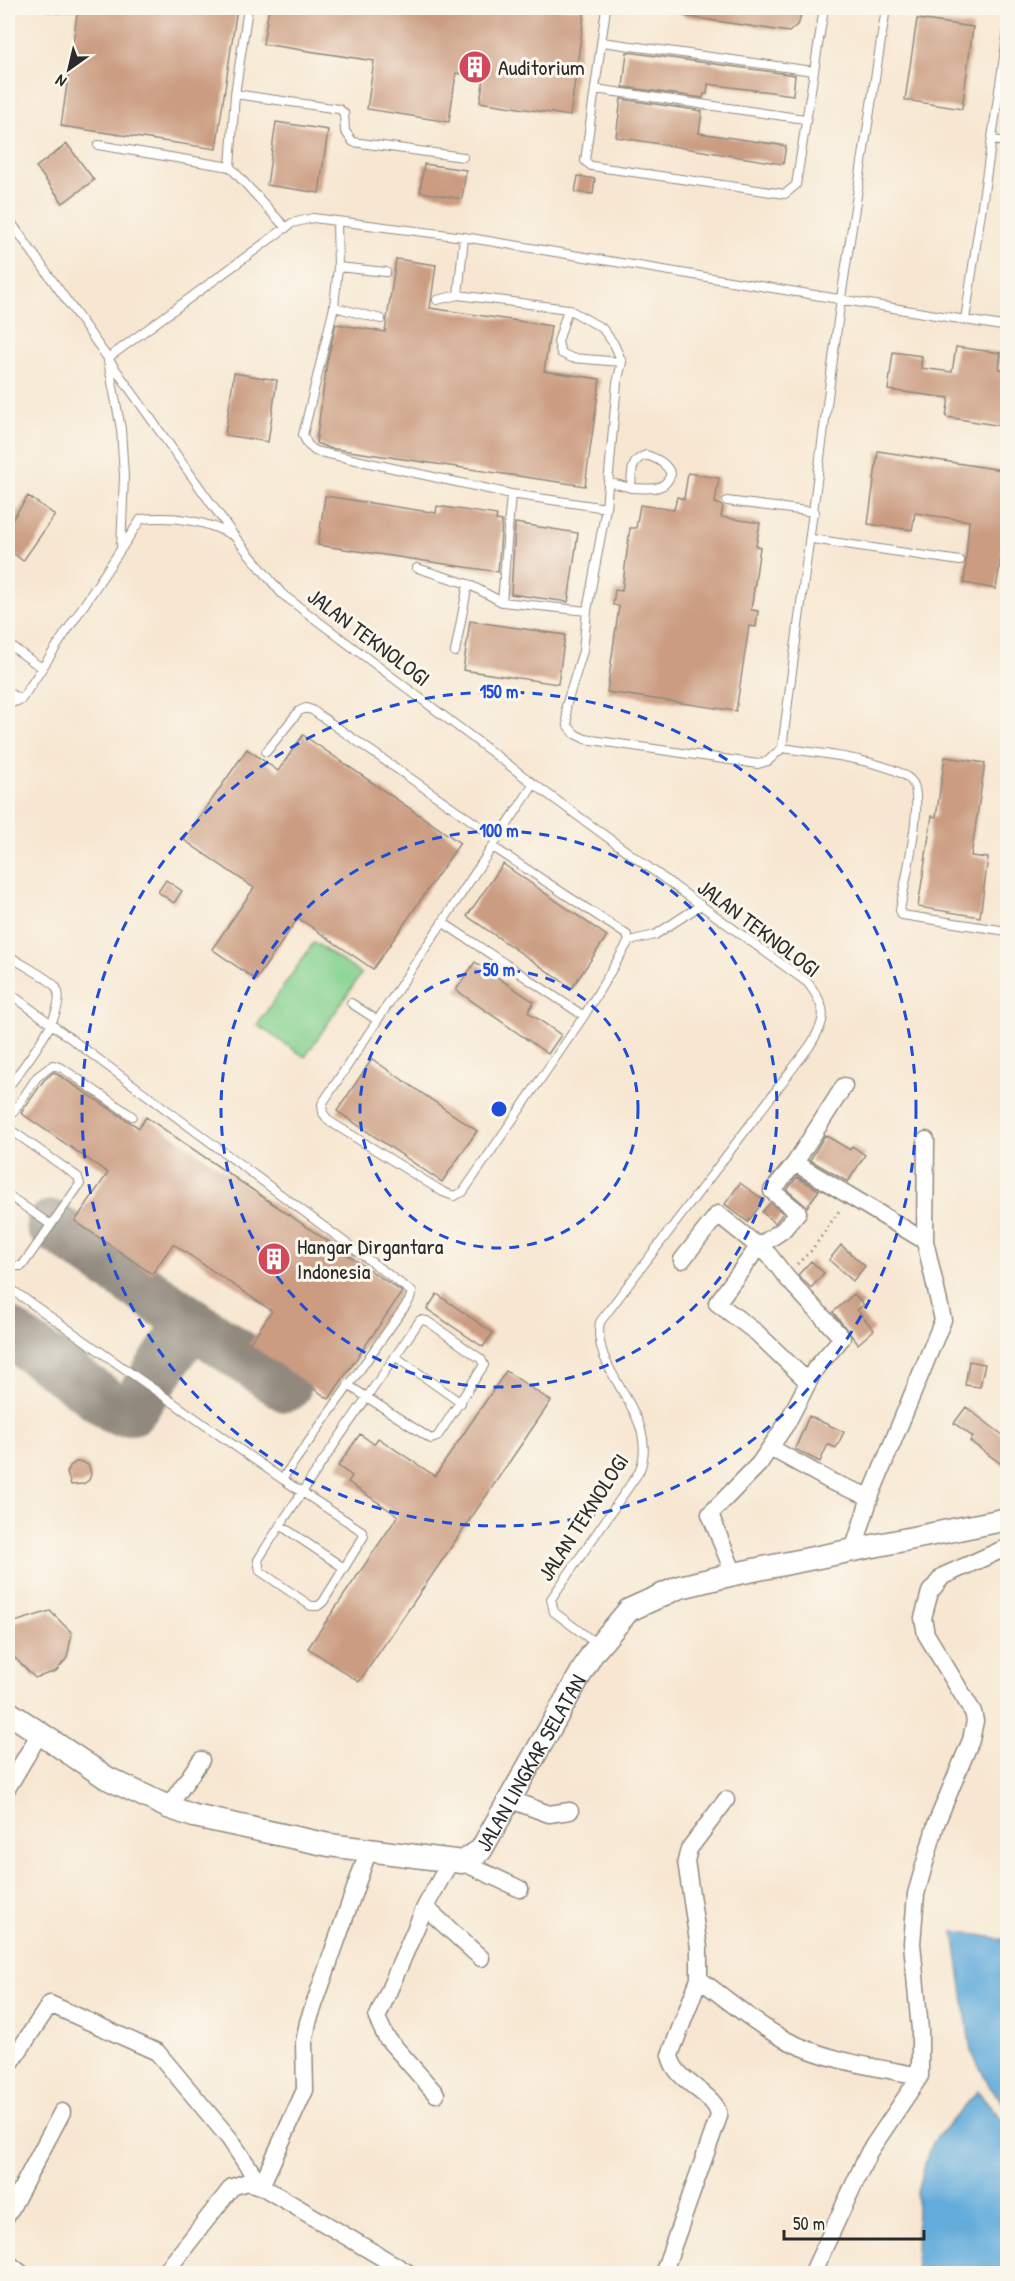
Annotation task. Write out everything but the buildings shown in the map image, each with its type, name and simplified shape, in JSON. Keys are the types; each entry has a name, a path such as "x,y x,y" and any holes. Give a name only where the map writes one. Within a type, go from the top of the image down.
{"main road":[{"name":"JALAN LINGKAR SELATAN","path":"8,1712 107,1778 168,1807 237,1827 329,1845 456,1862 481,1850 598,1645 629,1610 642,1602 680,1587 734,1574 1008,1519"}],"street":[{"path":"807,1381 757,1333 717,1303 759,1246 783,1230 798,1212 772,1191 795,1164 844,1086"},
{"path":"853,1551 870,1497 942,1320 925,1241 926,1140"},
{"path":"795,1164 925,1241"},
{"path":"682,1260 718,1214 776,1262 784,1275 842,1338 807,1381 787,1423 771,1448 759,1464 710,1514 734,1574"},
{"path":"771,1448 832,1482 870,1497"},
{"path":"812,2274 869,2152 920,2076 920,2030 912,1943 916,1894 936,1824 971,1740 975,1721 973,1712 926,1634 923,1618 930,1592 943,1576 1008,1547"},
{"path":"8,1787 40,1733"},
{"path":"168,1807 201,1760"},
{"path":"511,1800 549,1814 570,1811"},
{"path":"663,2274 719,2116 714,2104 672,2067 670,2055 699,1979 699,1948 686,1861 689,1849 726,1800"},
{"path":"261,2186 305,2090 304,2043 308,2022 369,1849"},
{"path":"436,2094 386,2037 377,2018 425,1907 456,1862 520,1889"},
{"path":"425,1907 481,1958"},
{"path":"699,1979 784,2039 808,2050 846,2062 920,2076"},
{"path":"8,2067 50,2004 157,2052 229,2138 261,2186"},
{"path":"8,2214 62,2112"},
{"path":"164,2274 232,2187 247,2182 261,2186 410,2274"},
{"path":"8,2263 22,2274"}],"lane":[{"path":"50,8 71,10"},
{"path":"230,167 235,94 248,8"},
{"path":"606,8 585,161 591,166 785,194 796,185 824,8"},
{"path":"436,300 458,295 568,309 602,328 614,344 622,362 617,383 606,508 587,611 583,651 566,706 568,726 575,734 585,739 758,764 768,761 782,748 812,539 841,298 886,8"},
{"path":"964,320 1008,30"},
{"path":"602,42 813,71"},
{"path":"595,89 806,119"},
{"path":"235,94 339,109 344,113 345,131 353,142 463,157"},
{"path":"992,140 1008,142"},
{"path":"98,145 230,167 286,228"},
{"name":"JALAN TEKNOLOGI","path":"8,218 236,537 282,594 534,784 808,983 822,1002 822,1027 809,1047 600,1322 599,1342 645,1438 644,1460 639,1472 551,1599 554,1612 598,1645"},
{"path":"121,549 124,476 121,429 108,358 300,219 464,237 1008,327"},
{"path":"337,222 338,267 334,307 303,435 308,446 315,451 511,494 606,508"},
{"path":"458,295 464,237"},
{"path":"338,267 386,272"},
{"path":"334,307 381,319"},
{"path":"568,309 558,342 561,353 572,358 622,362"},
{"path":"608,482 631,488 660,489 667,483 671,474 668,467 658,459 646,455 638,457 632,467 631,488"},
{"path":"502,602 511,494"},
{"path":"728,501 815,512"},
{"path":"8,704 21,700 141,519 167,518 208,523 236,537"},
{"path":"812,539 960,561"},
{"path":"417,568 468,584 502,602 587,611"},
{"path":"455,652 468,584"},
{"path":"8,644 42,668"},
{"path":"8,692 21,700"},
{"path":"266,752 299,711 306,708 312,710 498,838"},
{"path":"782,748 892,767 905,775 913,783 918,802 900,910 902,915 1006,931"},
{"path":"534,784 322,1104 323,1113 329,1121 443,1192 454,1196 463,1192 584,1016 629,941 655,935 701,905"},
{"path":"493,847 627,935 629,941"},
{"path":"442,922 584,1016"},
{"path":"8,956 55,986 60,997 59,1010 52,1024 8,1088"},
{"path":"8,992 412,1292 410,1301 348,1384 282,1479"},
{"path":"351,1003 377,1020"},
{"path":"8,1120 37,1077 53,1065 62,1068 132,1116"},
{"path":"8,1128 78,1177 80,1184 22,1266 14,1266 8,1262"},
{"path":"8,1195 51,1225"},
{"path":"8,1287 282,1479 302,1492 362,1531 364,1536 323,1602 318,1606 306,1603 260,1571 257,1564 302,1492 367,1399 396,1357 420,1320 427,1321 481,1359 484,1365 437,1437 431,1439 367,1399 348,1384"},
{"path":"396,1357 461,1403"},
{"path":"280,1525 344,1568"}],"path":[{"path":"784,1275 812,1251 850,1196"}],"green space":[{"path":"314,942 361,974 305,1057 257,1025"}],"water":[{"path":"954,1931 1007,1940 1007,2107 990,2087 971,2051"},
{"path":"978,2091 1007,2126 1007,2273 916,2273 917,2192 931,2144"}],"taxiway":[{"path":"51,1225 286,1387"},
{"path":"8,1332 117,1410 132,1410 191,1323"}],"place":[{"name":"Auditorium","path":"475,67"},
{"name":"Hangar Dirgantara Indonesia","path":"274,1259"}]}
